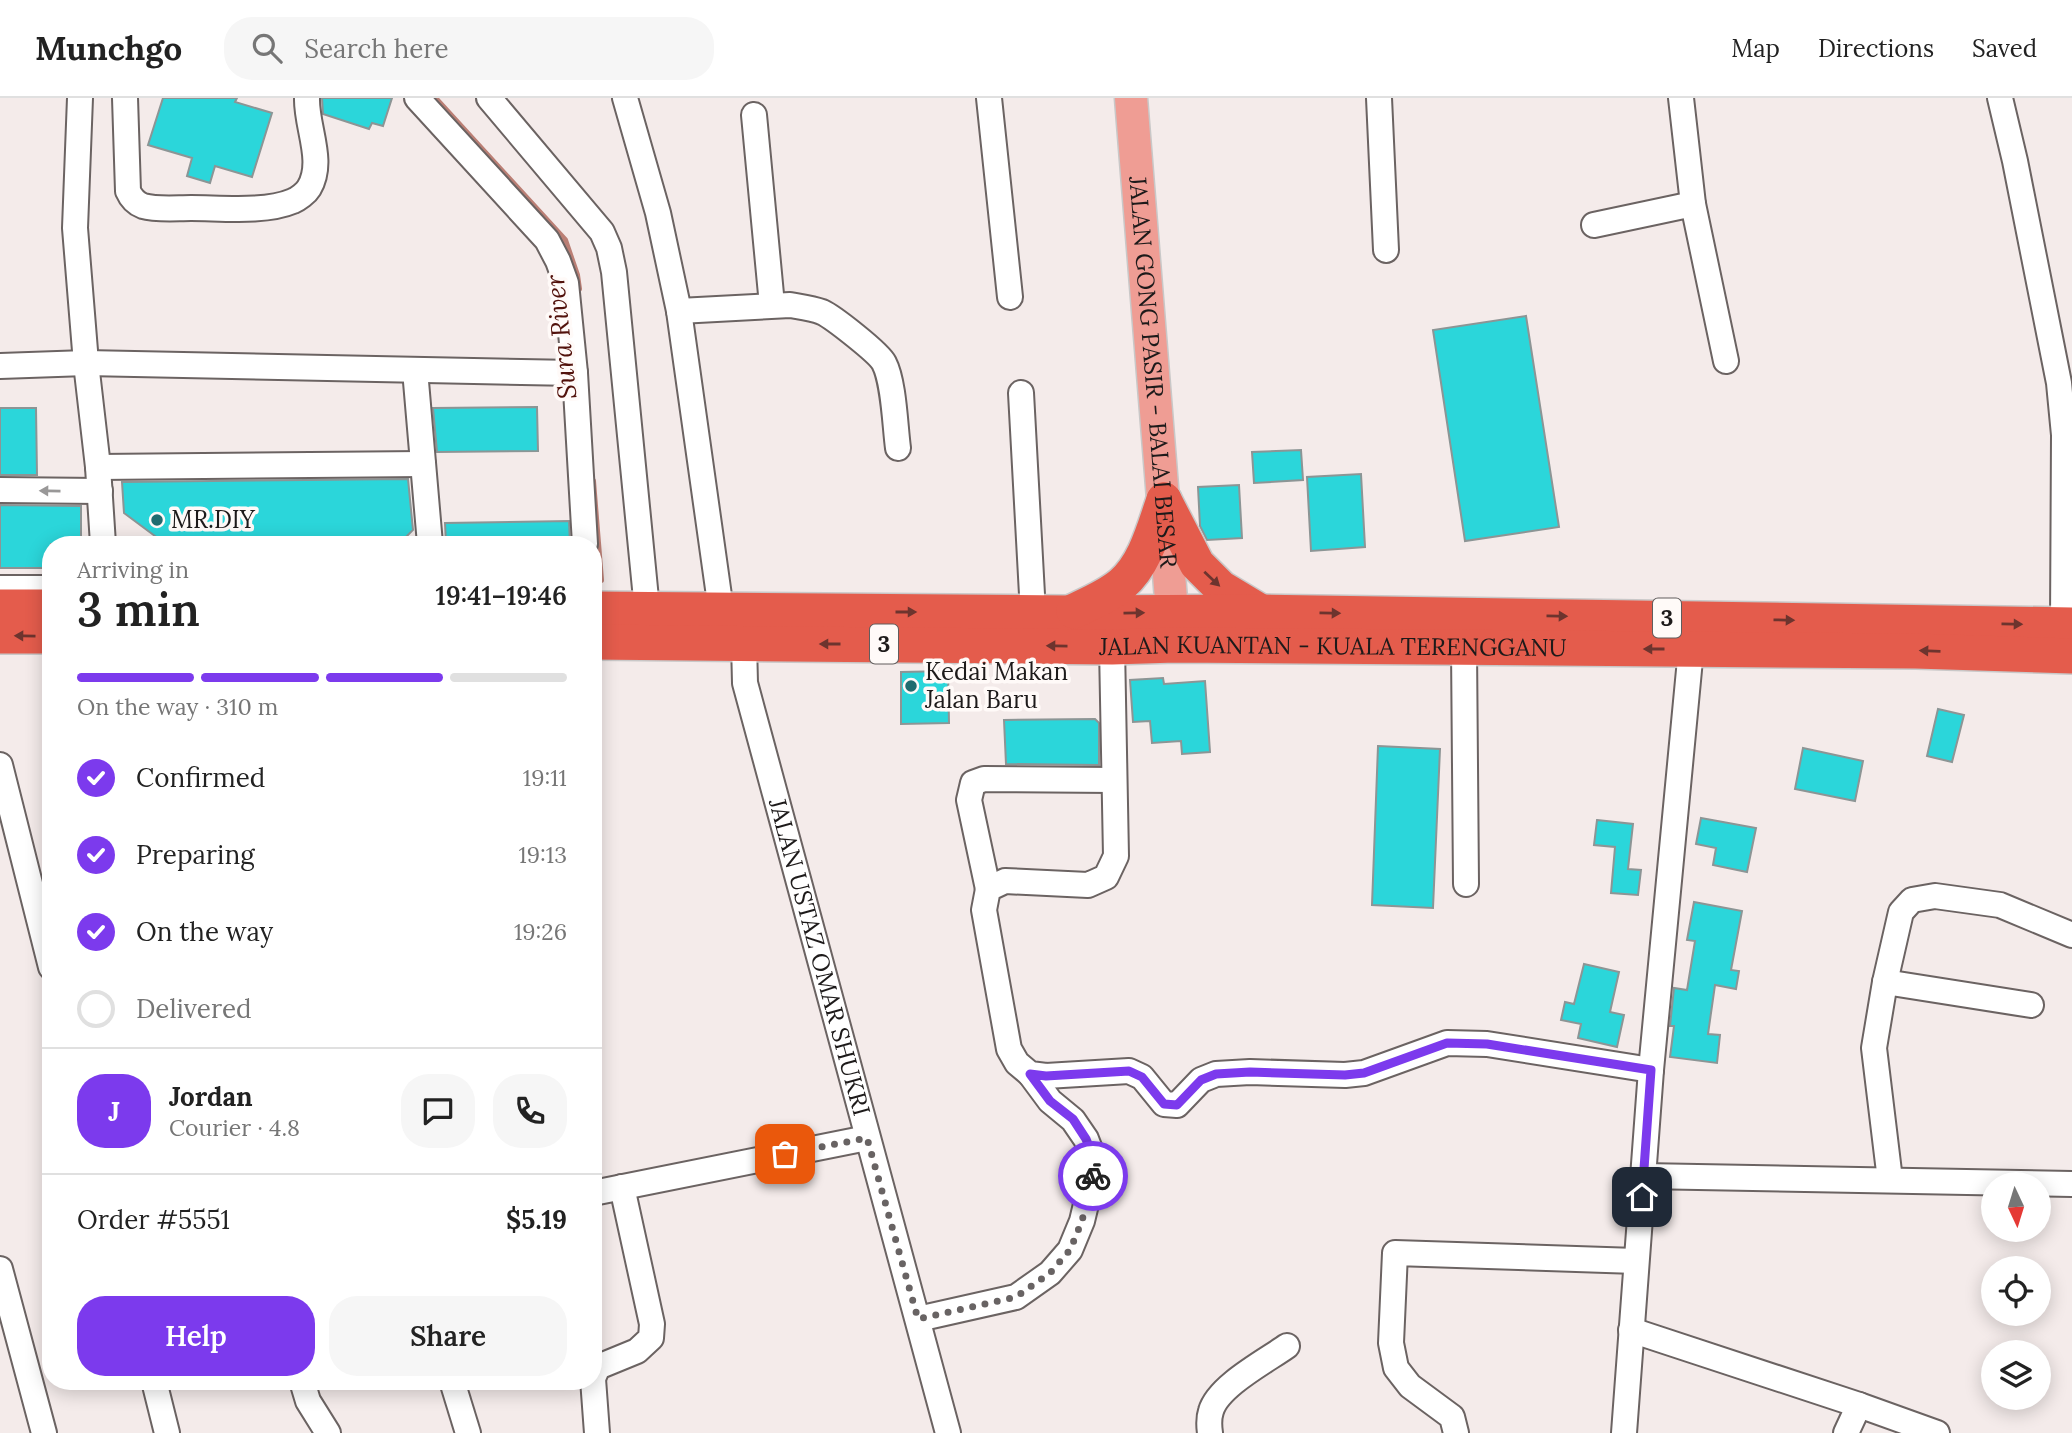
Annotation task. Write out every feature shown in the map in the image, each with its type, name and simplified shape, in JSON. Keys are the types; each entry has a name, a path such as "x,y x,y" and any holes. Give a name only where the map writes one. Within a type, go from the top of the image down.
{"highway":[{"path":"1164,500 1197,564 1222,588 1261,612"},
{"path":"1069,613 1104,597 1134,571 1145,552 1164,500"},
{"path":"0,607 42,607"},
{"name":"JALAN KUANTAN - KUALA TERENGGANU","path":"602,609 1069,613 1174,628 1464,648 1916,651 2069,635"},
{"name":"JALAN KUANTAN - KUALA TERENGGANU","path":"602,642 1112,647 1174,628 1261,612 2069,635"},
{"path":"0,636 42,636"}],"main road":[{"name":"JALAN GONG PASIR - BALAI BESAR","path":"1131,98 1174,628"}],"street":[{"path":"80,98 75,228 103,536"},
{"path":"125,98 128,191 137,203 154,208 249,208 276,206 294,201 308,190 314,176 316,156 307,98"},
{"path":"417,98 547,240 558,261 566,283 575,373 585,536"},
{"path":"489,98 590,216 602,232 609,248 614,272 647,610"},
{"path":"625,98 658,213 679,311 721,610"},
{"path":"989,98 1010,297"},
{"path":"1379,98 1386,250"},
{"path":"1681,98 1693,204 1726,361"},
{"path":"2000,98 2059,383 2064,435 2069,635"},
{"path":"754,115 772,305"},
{"path":"1594,225 1693,204"},
{"path":"679,311 772,305 808,307 825,313 884,362 890,379 898,449"},
{"path":"0,366 86,363 575,373"},
{"path":"415,370 429,536"},
{"path":"1021,393 1033,613"},
{"path":"0,490 99,479 423,464"},
{"path":"0,588 42,588"},
{"name":"JALAN USTAZ OMAR SHUKRI","path":"744,643 745,683 948,1433"},
{"path":"988,889 1005,881 1088,885 1106,877 1116,856 1112,647"},
{"path":"1464,648 1466,884"},
{"path":"1624,1433 1651,1070 1691,649"},
{"path":"0,765 42,931"},
{"path":"918,1319 1016,1297 1050,1273 1070,1250 1085,1210 1093,1175 1093,1157 1086,1139 1073,1119 1050,1101 1030,1074 1017,1063 1009,1049 984,909 988,889 969,800 973,783 984,779 1114,780"},
{"path":"1890,1180 1874,1048 1901,912 1912,900 1936,896 2000,905 2072,935"},
{"path":"1885,982 2031,1005"},
{"path":"1030,1074 1046,1076 1129,1071 1142,1077 1164,1104 1177,1105 1201,1080 1216,1074 1364,1073 1447,1043 1487,1044 1651,1070"},
{"path":"602,1191 867,1138"},
{"path":"1643,1176 2072,1184"},
{"path":"602,1365 637,1351 651,1338 652,1324 622,1187"},
{"path":"1456,1433 1452,1417 1410,1386 1396,1368 1391,1343 1395,1253 1636,1261"},
{"path":"0,1269 44,1433"},
{"path":"1631,1330 1937,1433"},
{"path":"1210,1433 1211,1410 1219,1396 1287,1346"},
{"path":"156,1390 167,1433"},
{"path":"305,1390 308,1401 328,1433"},
{"path":"455,1390 468,1433"},
{"path":"594,1390 597,1433"},
{"path":"1846,1433 1859,1405"}],"building":[{"path":"163,98 237,98 235,102 272,113 252,177 215,166 210,183 187,176 192,158 148,145"},
{"path":"322,98 392,98 383,126 372,123 369,129 323,114"},
{"path":"1526,316 1559,527 1465,541 1433,330"},
{"path":"537,407 538,451 437,452 433,408"},
{"path":"0,408 36,408 37,475 0,475"},
{"path":"1301,450 1303,480 1254,483 1252,452"},
{"path":"1361,474 1365,547 1311,551 1307,477"},
{"path":"408,479 413,530 407,536 155,536 124,513 122,482"},
{"path":"1239,485 1242,538 1207,540 1200,526 1198,487"},
{"path":"0,505 81,506 81,536 42,536 42,568 0,568"},
{"path":"569,521 570,536 446,536 445,523"},
{"path":"948,671 949,723 901,724 901,672"},
{"path":"1163,678 1164,684 1205,681 1210,752 1182,754 1181,741 1152,743 1150,721 1133,722 1130,680"},
{"path":"1938,709 1964,715 1952,762 1927,756"},
{"path":"1095,719 1099,723 1099,765 1006,764 1004,720"},
{"path":"1378,746 1440,749 1433,908 1372,905"},
{"path":"1803,748 1863,761 1855,801 1795,789"},
{"path":"1701,818 1756,828 1747,872 1713,865 1716,848 1696,844"},
{"path":"1597,820 1633,824 1628,869 1641,870 1638,895 1611,893 1615,847 1594,845"},
{"path":"1694,902 1742,911 1731,970 1739,971 1736,989 1715,985 1708,1034 1720,1035 1717,1063 1670,1057 1674,1026 1670,1026 1674,988 1687,990 1695,941 1687,940"},
{"path":"1584,964 1619,972 1610,1012 1624,1015 1617,1047 1578,1038 1581,1024 1561,1020 1565,1002 1574,1004"}],"waterway":[{"name":"Sura River","path":"435,98 565,240 579,289"},
{"name":"Sura River","path":"593,481 597,536"}],"way so far":[{"path":"785,1154 867,1138 918,1319 1016,1297 1050,1273 1070,1250 1082,1221 1093,1176"}],"place":[{"name":"MR.DIY","path":"157,520"},
{"name":"Kedai Makan Jalan Baru","path":"911,686"}],"route":[{"path":"1093,1176 1093,1157 1086,1139 1073,1119 1050,1101 1030,1074 1046,1076 1129,1071 1142,1077 1164,1104 1177,1105 1201,1080 1216,1074 1364,1073 1447,1043 1487,1044 1651,1070 1642,1197"}]}
